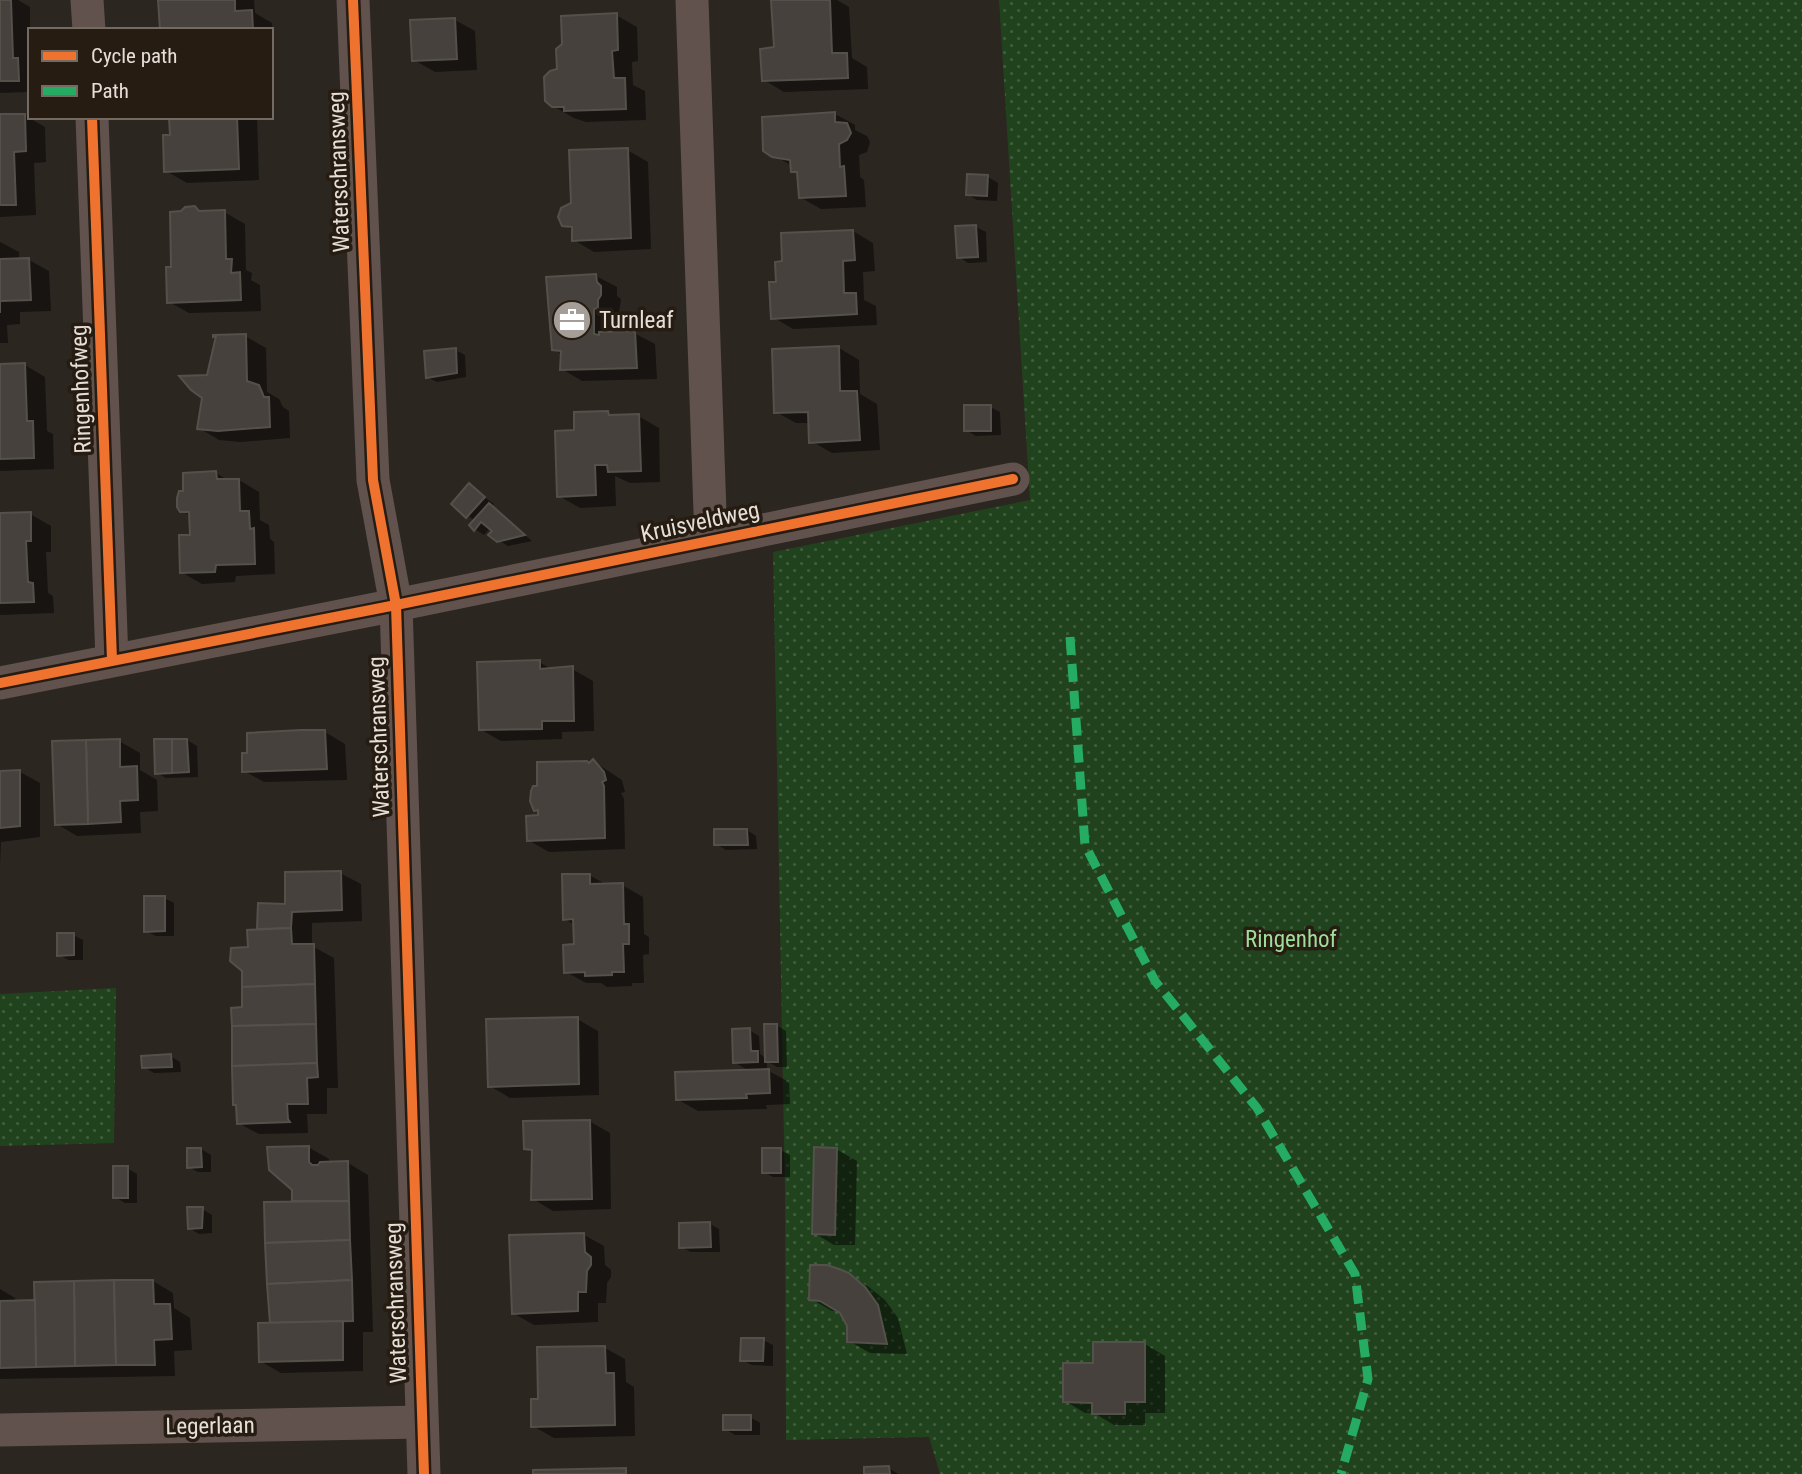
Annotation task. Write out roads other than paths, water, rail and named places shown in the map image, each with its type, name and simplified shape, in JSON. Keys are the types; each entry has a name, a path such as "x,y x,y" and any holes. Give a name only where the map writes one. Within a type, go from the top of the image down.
{"street":[{"path":"88,0 89,28"},
{"name":"Waterschransweg","path":"353,0 373,480 396,605 424,1474"},
{"name":"Kruisveldweg","path":"692,0 711,541"},
{"name":"Ringenhofweg","path":"92,119 112,660"},
{"name":"Kruisveldweg","path":"396,605 1013,479"},
{"path":"0,683 396,605"},
{"name":"Legerlaan","path":"0,1430 421,1422"}],"place":[{"name":"Turnleaf","path":"572,320"}],"park label":[{"name":"Ringenhof","path":"1291,939"}]}
